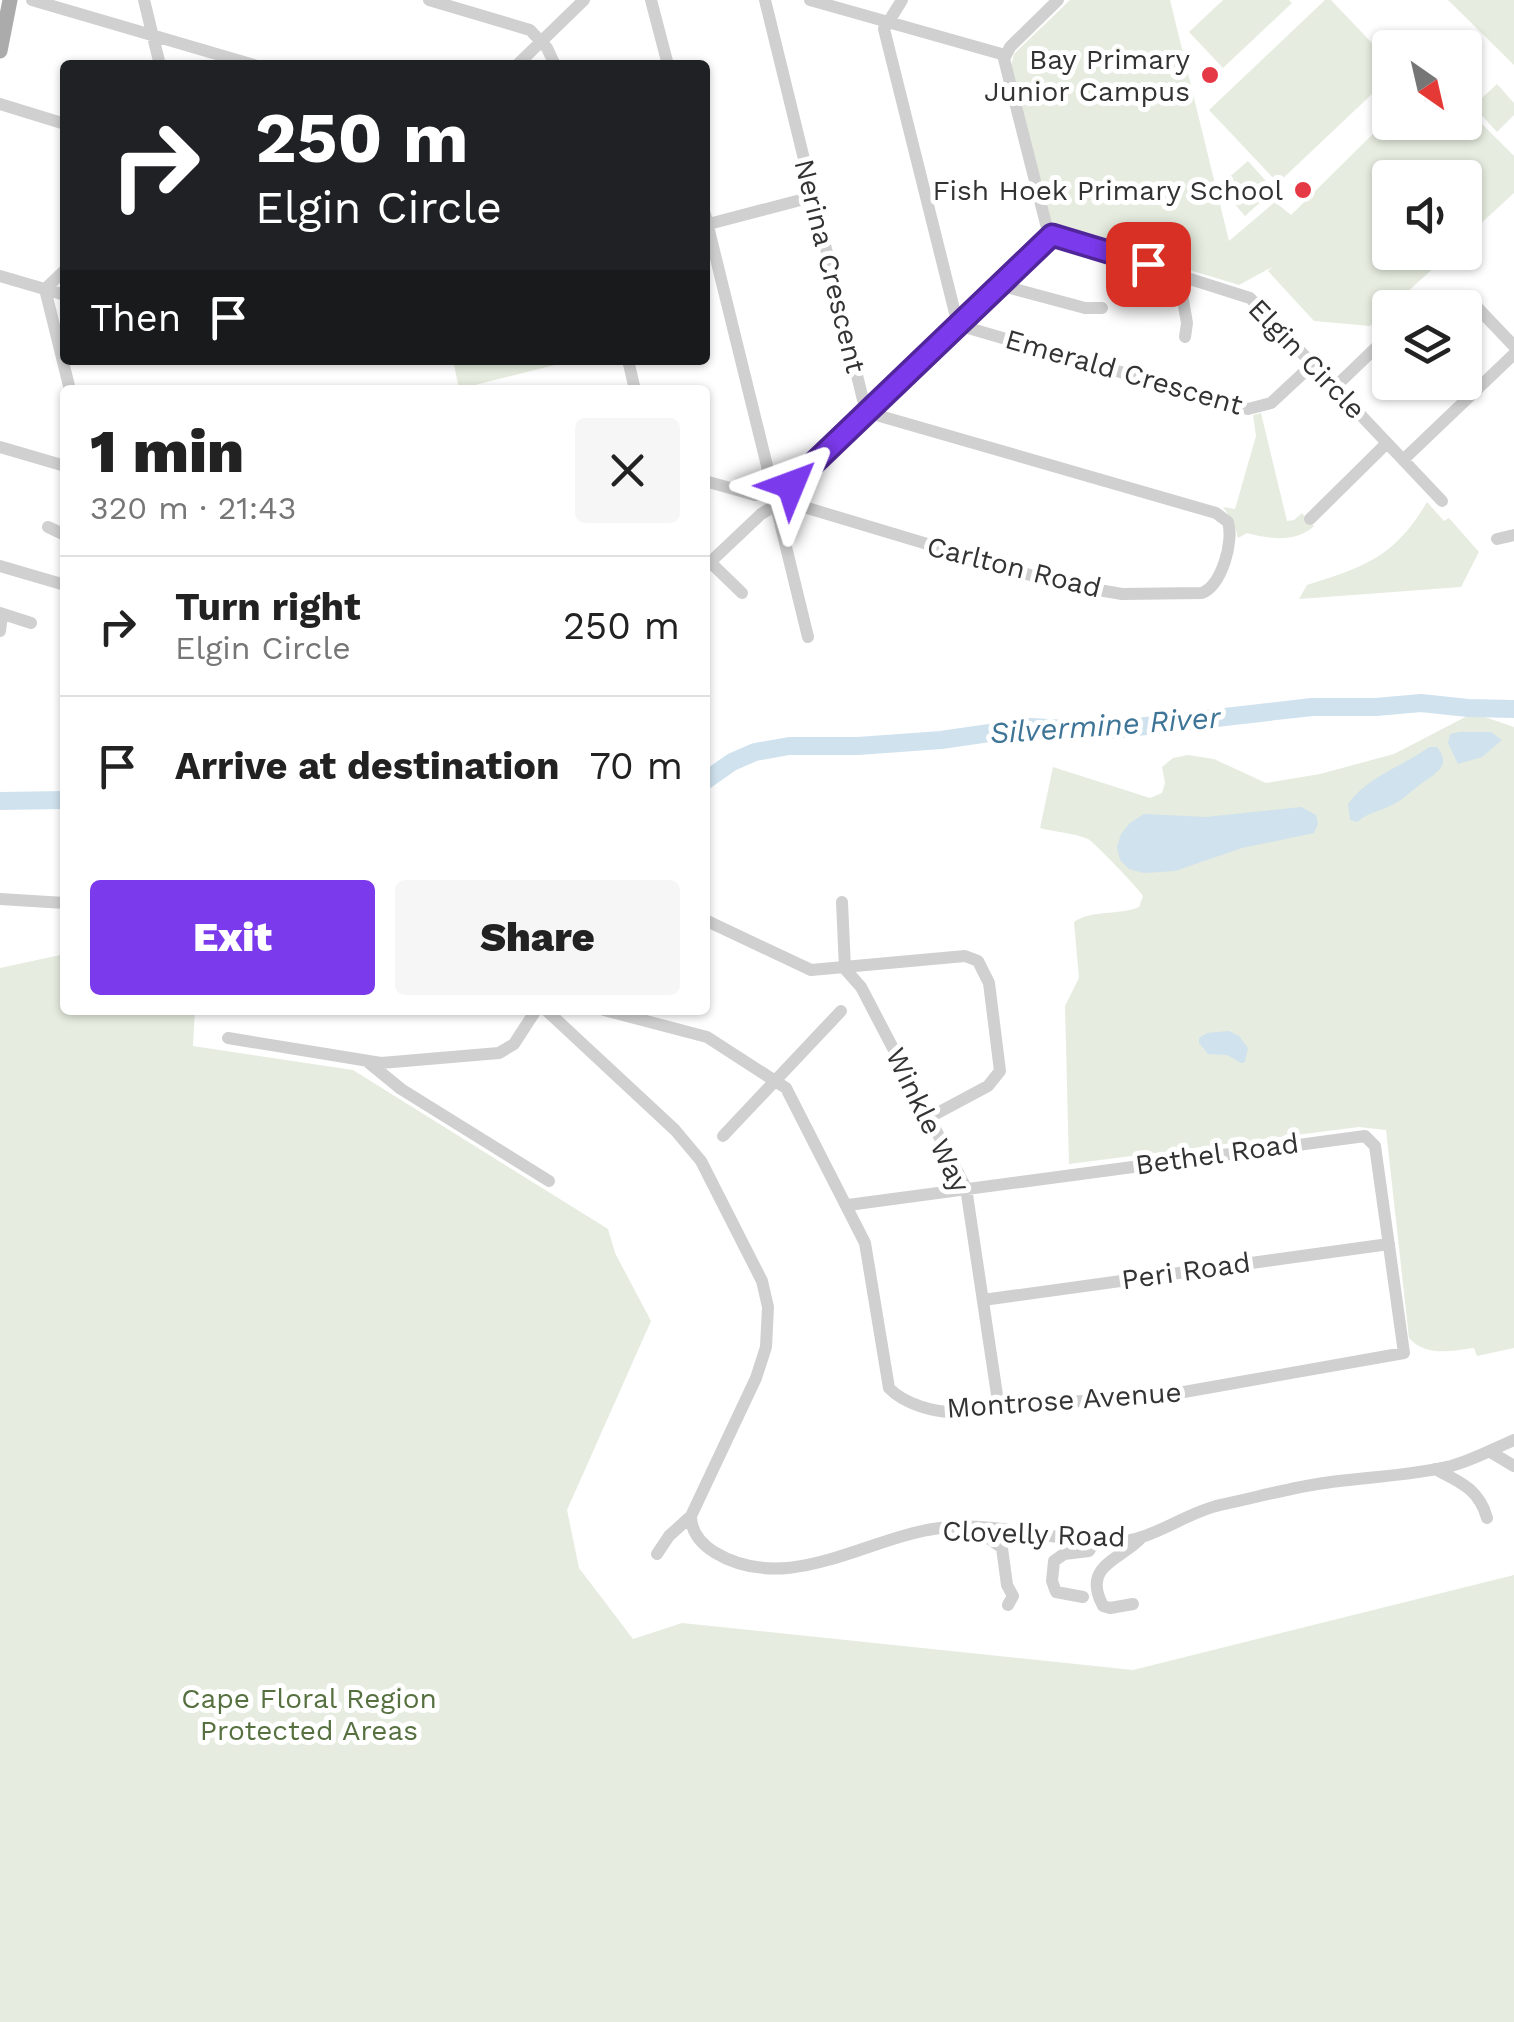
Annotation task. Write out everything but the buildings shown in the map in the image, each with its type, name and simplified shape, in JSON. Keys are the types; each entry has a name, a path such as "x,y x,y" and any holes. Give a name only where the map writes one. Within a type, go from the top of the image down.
{"main road":[{"path":"0,51 10,0"}],"street":[{"path":"32,0 237,60"},
{"path":"144,0 159,60"},
{"path":"429,0 527,28 542,41 552,60"},
{"path":"521,60 584,0"},
{"path":"652,0 667,60"},
{"name":"Nerina Crescent","path":"764,0 866,412 1216,513"},
{"path":"810,0 1005,54"},
{"path":"902,0 884,30 958,325"},
{"path":"1005,54 1058,0"},
{"path":"710,563 1052,235 1036,186 1005,54"},
{"path":"0,104 60,122"},
{"path":"710,220 812,198"},
{"name":"Elgin Circle","path":"1052,235 1250,298 1442,501"},
{"path":"710,237 808,637"},
{"path":"1178,272 1188,324 1185,337"},
{"path":"45,289 60,275"},
{"path":"0,276 60,294"},
{"path":"1000,285 1085,308 1102,308"},
{"path":"45,289 60,350"},
{"path":"1482,313 1514,346"},
{"name":"Emerald Crescent","path":"958,325 1248,409 1271,403 1313,364"},
{"path":"1335,387 1372,351"},
{"path":"1404,460 1514,354"},
{"path":"1310,519 1388,443"},
{"path":"0,447 60,465"},
{"name":"Carlton Road","path":"710,482 1048,581 1133,594 1210,590 1217,582 1231,534 1228,522 1216,513"},
{"path":"48,526 60,532"},
{"path":"1497,539 1514,535"},
{"path":"0,566 60,584"},
{"path":"710,567 742,593"},
{"path":"0,631 1,613 31,623"},
{"path":"0,899 60,903"},
{"path":"842,902 845,968"},
{"path":"710,923 799,968 820,971 974,958 985,970 1000,1071 988,1086 930,1118"},
{"name":"Winkle Way","path":"845,968 862,987 966,1188 998,1408"},
{"path":"723,1136 841,1012"},
{"path":"228,1038 368,1062 500,1054 514,1044 533,1015"},
{"path":"551,1015 674,1130 700,1161 762,1281 768,1325 756,1378 691,1516 669,1536 658,1554"},
{"name":"Montrose Avenue","path":"623,1015 708,1038 788,1090 868,1251 892,1392 938,1412 1205,1389 1404,1353"},
{"path":"368,1062 401,1089 549,1181"},
{"name":"Bethel Road","path":"848,1205 1364,1136 1375,1146 1404,1353"},
{"name":"Peri Road","path":"983,1300 1388,1244"},
{"name":"Clovelly Road","path":"691,1516 692,1528 713,1551 772,1569 841,1557 924,1531 973,1527 1116,1542 1143,1536 1189,1514 1219,1506 1319,1484 1465,1462 1514,1440"},
{"path":"1490,1451 1514,1466"},
{"path":"1436,1468 1468,1486 1482,1503 1487,1518"},
{"path":"973,1527 1002,1548 1007,1585 1013,1594 1008,1604"},
{"path":"1133,1604 1103,1606 1098,1593 1099,1577 1107,1562 1143,1536"},
{"path":"1084,1598 1056,1592 1052,1581 1054,1561 1064,1554 1089,1551 1095,1541"}],"green space":[{"path":"1070,0 1170,0 1229,241 1275,202 1291,215 1372,135 1372,140 1482,140 1482,124 1514,156 1514,193 1482,222 1482,160 1372,160 1372,270 1431,270 1409,290 1372,290 1370,326 1314,321 1268,271 1272,267 1239,285 1061,231 1052,224 1011,66 1014,54"},
{"path":"1223,0 1292,3 1223,68 1189,32"},
{"path":"1325,0 1331,0 1372,43 1372,94 1278,183 1209,110"},
{"path":"1448,0 1514,0 1514,65 1482,30"},
{"path":"1497,84 1514,103 1514,115 1497,132 1482,116 1482,98"},
{"path":"1248,161 1274,190 1245,216 1219,186"},
{"path":"454,365 555,365 475,385 458,385"},
{"path":"1261,413 1287,521 1302,513 1314,526 1299,535 1273,538 1247,533 1238,538 1223,507 1235,509 1256,436 1253,415"},
{"path":"1427,502 1444,521 1449,518 1479,552 1461,587 1299,599 1307,585 1362,565 1390,548"},
{"path":"1473,713 1514,727 1514,1348 1477,1356 1474,1348 1431,1350 1409,1338 1386,1130 1359,1127 1069,1164 1065,1006 1079,978 1074,922 1089,915 1139,907 1143,896 1088,839 1040,828 1053,767 1150,798 1162,793 1162,767 1173,758 1188,755 1214,759 1266,783 1320,774 1394,754"},
{"name":"Cape Floral Region Protected Areas","path":"60,955 60,1015 195,1015 193,1046 353,1070 608,1229 615,1253 651,1321 567,1510 579,1568 633,1639 682,1623 1133,1670 1514,1575 1514,2022 0,2022 0,968"}],"water":[{"path":"1491,732 1502,740 1482,757 1458,764 1448,743 1450,734"},
{"path":"1429,747 1437,747 1443,757 1437,772 1394,804 1357,822 1350,820 1348,804 1356,794"},
{"path":"1301,807 1316,815 1314,833 1242,848 1175,871 1144,873 1129,869 1120,860 1117,847 1121,834 1144,814 1206,817"},
{"path":"1229,1031 1248,1048 1245,1062 1227,1055 1208,1054 1199,1043 1199,1038 1207,1033"}],"waterway":[{"name":"Silvermine River","path":"710,777 755,752 789,746 941,740 1031,727 1102,731 1312,707 1421,703 1514,709"},
{"name":"Silvermine River","path":"0,801 60,800"}],"place":[{"name":"Bay Primary Junior Campus","path":"1210,75"},
{"name":"Fish Hoek Primary School","path":"1303,190"}],"route":[{"path":"791,485 1052,235 1148,264"}]}
